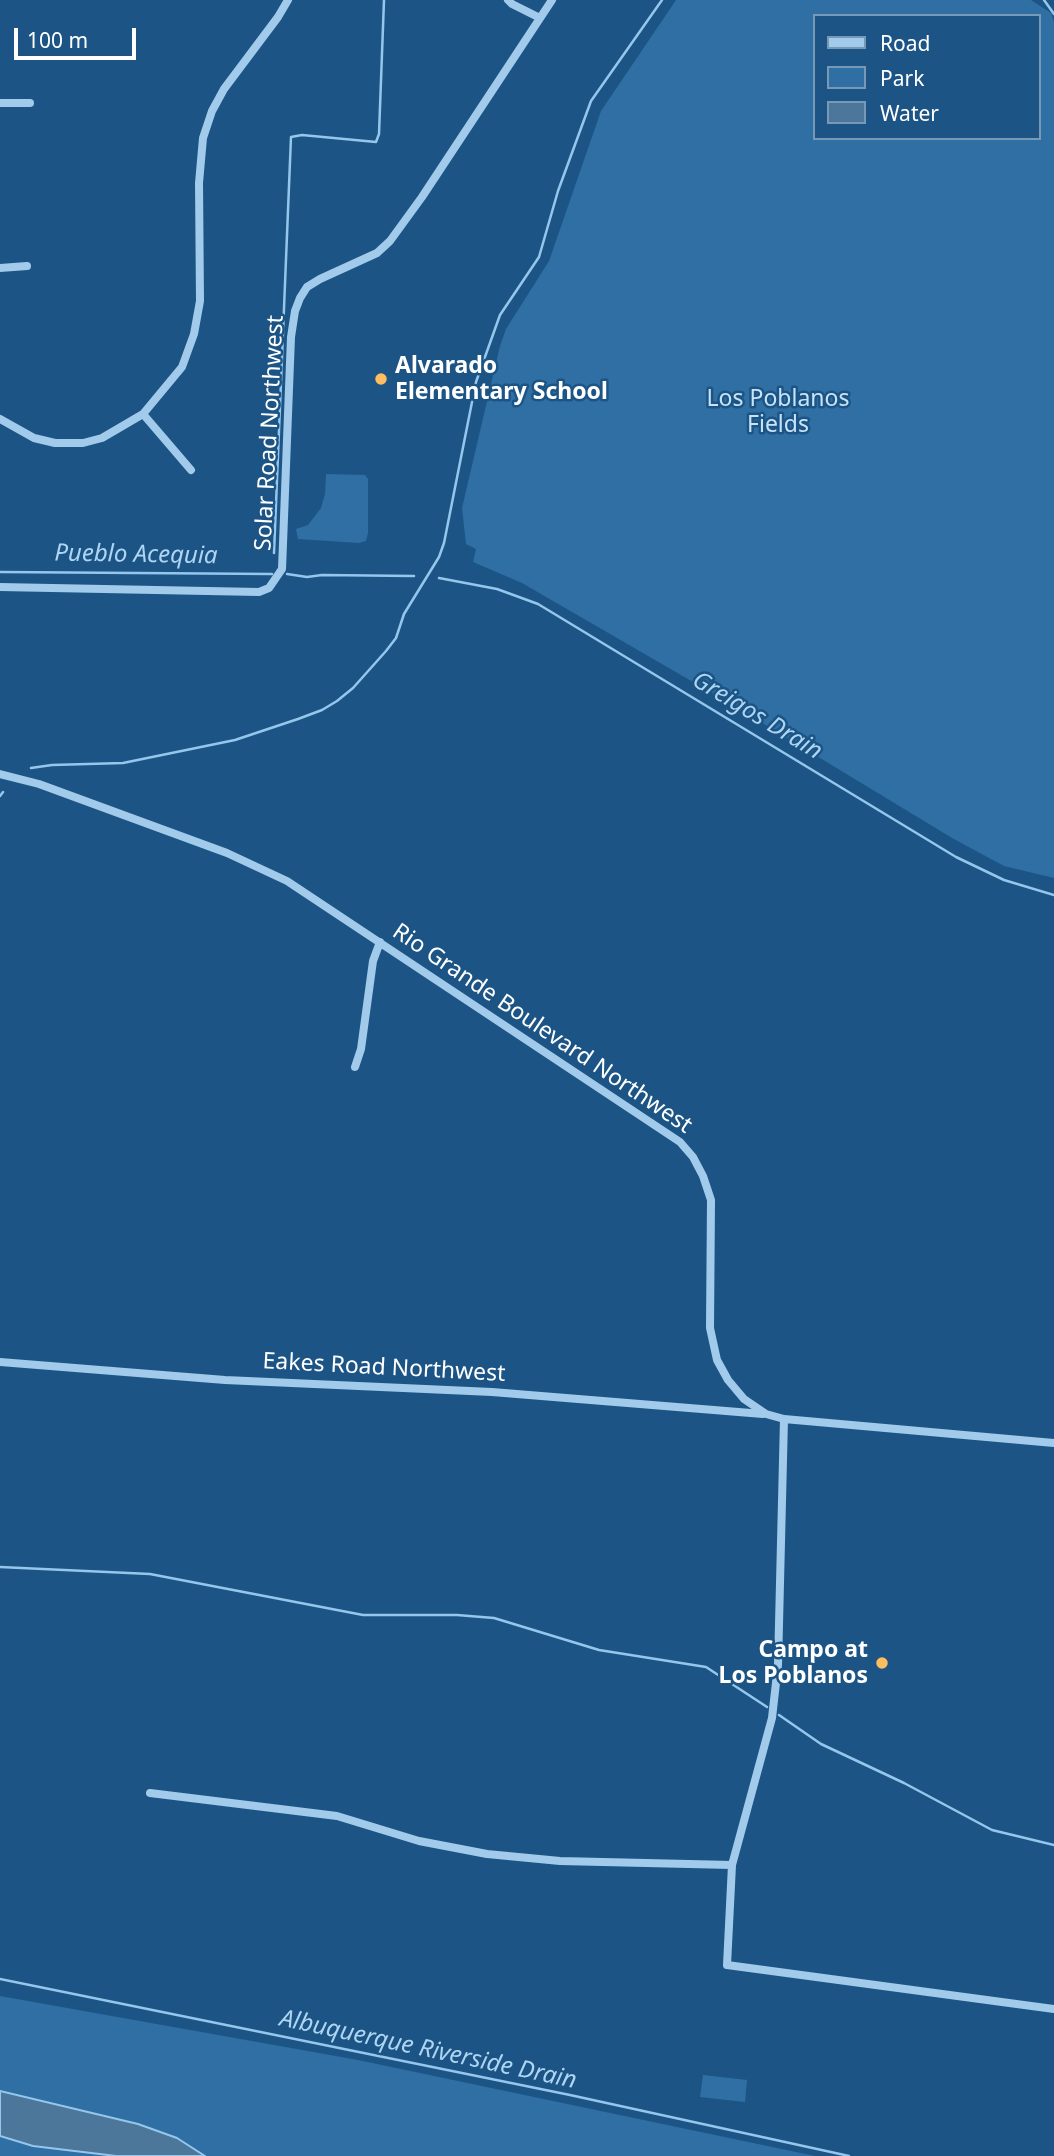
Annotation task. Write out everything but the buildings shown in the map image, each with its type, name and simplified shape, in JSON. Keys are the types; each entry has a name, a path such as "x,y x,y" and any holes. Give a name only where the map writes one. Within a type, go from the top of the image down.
{"street":[{"path":"0,419 34,438 67,444 102,438 143,414 186,360 198,319 201,282 200,161 209,118 224,89 288,0"},
{"path":"509,0 540,18"},
{"name":"Solar Road Northwest","path":"0,587 259,592 269,589 282,569 291,337 300,298 307,287 377,253 390,241 430,186 552,0"},
{"path":"0,103 30,103"},
{"path":"0,268 27,266"},
{"path":"143,414 191,470"},
{"name":"Rio Grande Boulevard Northwest","path":"0,774 40,784 239,858 287,881 680,1142 693,1157 711,1200 710,1328 714,1351 728,1380 744,1399 765,1414 784,1419 1054,1443"},
{"path":"355,1067 362,1049 373,961 380,942"},
{"name":"Eakes Road Northwest","path":"0,1362 225,1380 492,1392 765,1414"},
{"path":"784,1419 782,1589 777,1678 772,1718 732,1865 727,1965 1054,2009"},
{"path":"150,1793 337,1816 419,1841 487,1854 560,1861 732,1865"}],"green space":[{"name":"Los Poblanos Fields","path":"676,0 1031,0 1051,13 1054,22 1054,878 1004,866 952,838 731,704 522,583 473,562 476,549 466,544 462,508 500,346 506,329 549,261 601,111"},
{"path":"326,474 365,475 368,479 366,541 359,543 298,539 296,529 308,525 321,508"},
{"path":"0,1996 358,2060 815,2156 205,2156 177,2138 138,2124 0,2091"},
{"path":"703,2075 747,2080 745,2102 700,2097"},
{"path":"0,2136 33,2146 116,2156 0,2156"}],"water":[{"path":"0,2091 138,2124 177,2138 205,2156 116,2156 33,2146 0,2136"}],"waterway":[{"path":"274,553 291,137 302,135 376,142 379,134 384,0"},
{"path":"31,768 123,763 235,740 322,710 353,688 386,651 396,638 404,614 439,557 444,543 476,382 500,315 539,257 558,191 591,101 662,0"},
{"path":"1044,0 1054,14"},
{"name":"Pueblo Acequia","path":"0,572 272,574"},
{"name":"Pueblo Acequia","path":"287,574 307,577 414,576"},
{"name":"Greigos Drain","path":"439,578 497,589 538,604 956,857 1004,880 1054,895"},
{"path":"0,796 3,792"},
{"path":"0,1567 150,1574 363,1615 457,1615 494,1618 599,1650 706,1667 767,1707"},
{"path":"779,1715 821,1744 904,1783 992,1830 1054,1845"},
{"name":"Albuquerque Riverside Drain","path":"0,1979 570,2095 849,2156"}],"place":[{"name":"Alvarado Elementary School","path":"381,379"},
{"name":"Campo at Los Poblanos","path":"882,1663"}]}
